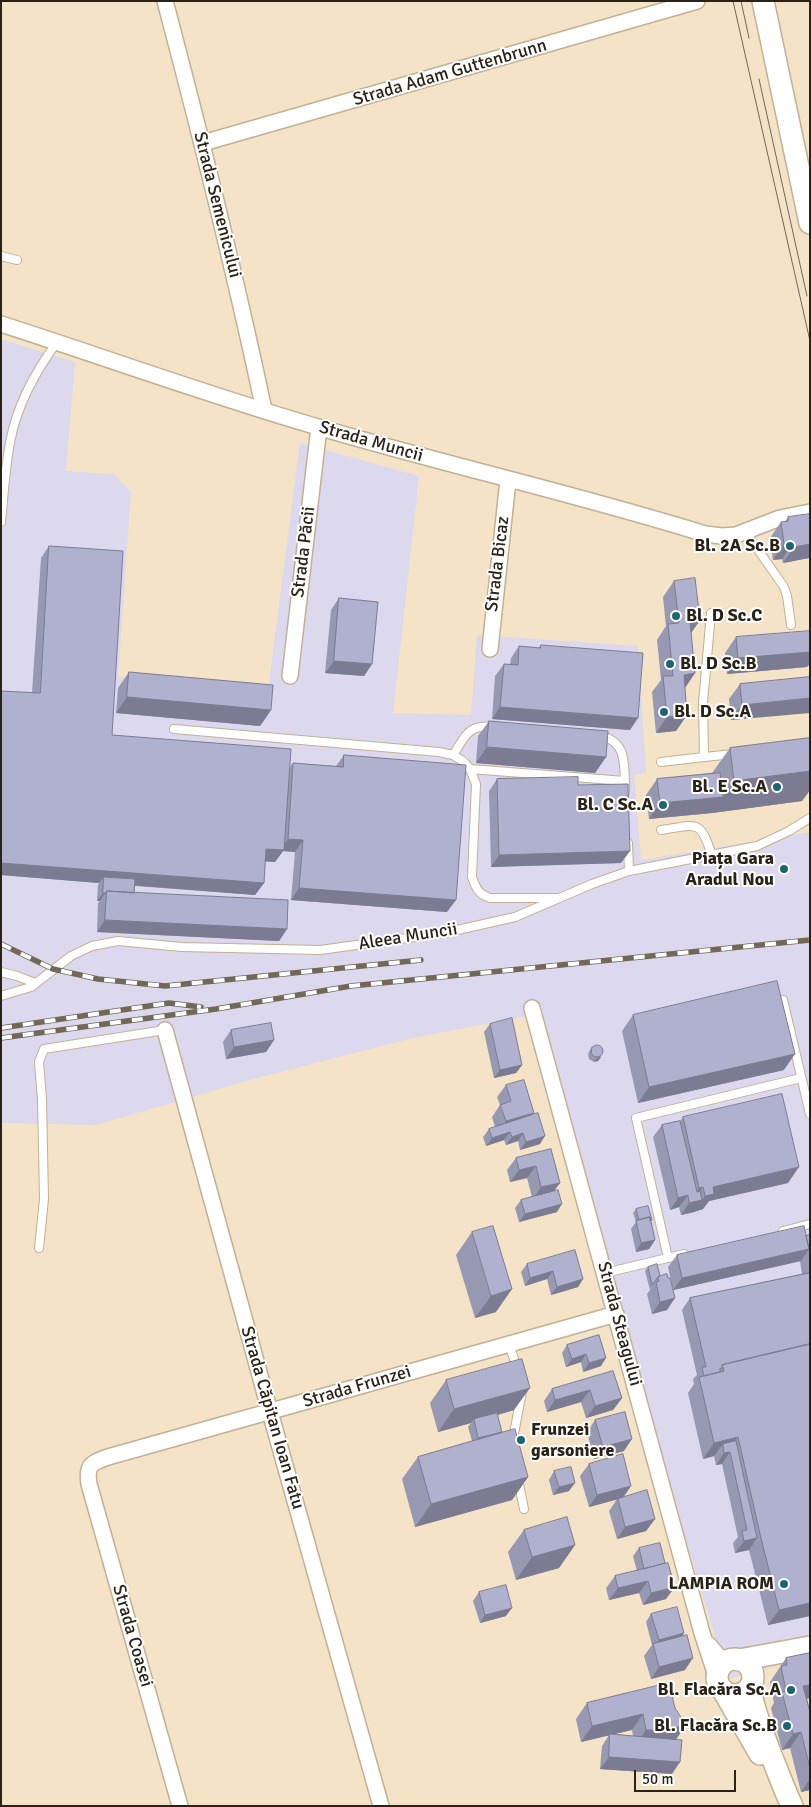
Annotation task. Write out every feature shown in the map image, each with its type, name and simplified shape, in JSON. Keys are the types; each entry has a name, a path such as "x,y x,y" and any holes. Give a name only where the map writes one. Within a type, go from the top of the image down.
{"main road":[{"path":"763,1 810,223"},
{"path":"788,1652 762,1671 751,1685 740,1694 728,1693 721,1686 719,1671 732,1661 810,1647"},
{"path":"732,1661 749,1665 753,1676 751,1685"},
{"name":"Strada Steagului","path":"751,1685 752,1705 787,1797"},
{"name":"Strada Steagului","path":"721,1686 763,1760 787,1797"}],"street":[{"name":"Strada Semenicului","path":"165,1 243,311 264,410"},
{"name":"Strada Adam Guttenbrunn","path":"202,143 696,1"},
{"name":"Strada Muncii","path":"1,324 318,427 668,522 705,534 722,536 736,534 780,518 810,512"},
{"name":"Strada Păcii","path":"290,676 318,427"},
{"name":"Strada Bicaz","path":"490,649 508,480"},
{"name":"Strada Steagului","path":"532,1008 705,1641 721,1686"},
{"name":"Strada Căpitan Ioan Fatu","path":"165,1030 381,1806"},
{"name":"Strada Frunzei","path":"90,1466 96,1461 108,1457 616,1314"},
{"name":"Strada Coasei","path":"90,1466 88,1473 89,1484 180,1806"},
{"name":"Strada Steagului","path":"705,1641 713,1651 732,1661"}],"lane":[{"path":"1,256 17,260"},
{"path":"1,522 13,430 23,398 37,369 56,342"},
{"path":"745,531 784,587 791,625"},
{"path":"704,757 703,703 711,613"},
{"path":"454,755 465,736 472,729 481,726 500,727"},
{"path":"174,729 439,752 454,755 470,769 476,784 472,877 476,890 482,896 490,898 559,898"},
{"path":"586,735 604,736 614,740 620,747 623,755 626,799"},
{"path":"661,762 744,753"},
{"path":"470,769 624,781"},
{"name":"Aleea Muncii","path":"1,996 16,993 34,983 71,956 92,946 118,941 182,946 320,950 444,933 515,917 592,884 629,871 757,846 789,831 810,818"},
{"path":"661,830 694,825 701,828 706,835 712,856"},
{"path":"627,835 629,871"},
{"path":"1,972 34,983"},
{"path":"783,1000 810,1114"},
{"path":"39,1248 44,1200 42,1099 39,1062 44,1049 165,1030"},
{"path":"668,1258 636,1118 801,1078"},
{"path":"772,1233 810,1224"},
{"path":"605,1273 696,1251"},
{"path":"509,1344 523,1387 512,1444"},
{"path":"516,1471 524,1509"}],"shaded area":[{"path":"1,339 75,362 66,471 114,474 131,492 118,677 268,690 300,443 419,476 393,713 471,715 477,635 638,646 646,773 634,775 641,860 810,832 810,1657 728,1679 527,1016 413,1038 257,1078 96,1125 1,1123"}],"building":[{"path":"810,514 810,544 794,547 793,543 784,544 781,522 788,521 788,517"},
{"path":"49,546 123,551 112,735 291,749 284,850 266,849 264,883 1,863 1,691 40,693"},
{"path":"695,578 700,620 690,622 695,673 684,675 687,715 667,717 663,676 673,676 668,624 679,623 674,581"},
{"path":"339,598 378,602 372,664 334,661"},
{"path":"810,631 810,652 738,658 736,637"},
{"path":"541,645 643,653 638,718 500,707 504,664 518,665 519,646 540,648"},
{"path":"129,672 273,685 271,710 127,697"},
{"path":"810,677 810,698 742,705 740,684"},
{"path":"489,721 608,731 606,757 487,747"},
{"path":"810,738 810,771 734,781 730,748"},
{"path":"344,755 466,765 456,900 299,888 303,840 288,839 293,763 343,767"},
{"path":"720,773 723,797 660,803 657,779"},
{"path":"578,777 578,785 628,784 630,851 499,855 497,779"},
{"path":"104,877 135,879 134,893 107,891 103,893"},
{"path":"107,891 288,900 287,929 105,920"},
{"path":"777,981 795,1054 649,1087 633,1015"},
{"path":"512,1018 522,1065 500,1070 490,1024"},
{"path":"271,1023 274,1040 234,1047 231,1030"},
{"path":"595,1045 599,1045 603,1051 599,1057 595,1057 591,1053 591,1049"},
{"path":"524,1080 534,1113 506,1121 500,1105 511,1101 506,1085"},
{"path":"782,1094 799,1167 713,1187 714,1194 705,1196 703,1187 699,1188 683,1117"},
{"path":"538,1113 545,1136 526,1142 523,1133 512,1137 510,1132 492,1138 489,1129"},
{"path":"680,1121 697,1192 700,1191 702,1200 689,1203 688,1195 678,1198 662,1125"},
{"path":"551,1149 560,1183 541,1187 536,1166 519,1170 516,1158"},
{"path":"558,1190 562,1204 525,1214 521,1200"},
{"path":"648,1206 652,1220 650,1221 650,1217 639,1220 636,1209"},
{"path":"650,1217 655,1240 641,1243 636,1221"},
{"path":"493,1226 512,1289 491,1296 472,1232"},
{"path":"804,1226 809,1249 682,1278 677,1255"},
{"path":"810,1235 810,1243 808,1245 806,1236"},
{"path":"575,1250 583,1279 557,1287 553,1271 530,1278 527,1264"},
{"path":"657,1264 660,1276 652,1285 648,1267"},
{"path":"810,1273 810,1344 722,1365 723,1368 720,1368 720,1372 704,1376 702,1367 706,1367 690,1298"},
{"path":"667,1274 668,1278 670,1278 675,1298 660,1302 656,1282 659,1281 658,1277"},
{"path":"599,1335 606,1358 589,1363 586,1354 572,1359 567,1345"},
{"path":"810,1344 810,1603 779,1610 738,1437 714,1443 699,1377 724,1371 722,1365"},
{"path":"522,1359 530,1388 454,1409 446,1380"},
{"path":"613,1371 622,1398 595,1406 590,1390 555,1400 552,1389"},
{"path":"625,1412 632,1439 603,1447 595,1420"},
{"path":"497,1413 502,1432 478,1438 474,1419"},
{"path":"515,1429 528,1477 431,1504 418,1457"},
{"path":"736,1441 757,1538 744,1541 742,1531 747,1530 730,1452 724,1453 723,1444"},
{"path":"623,1454 631,1486 597,1495 589,1464"},
{"path":"571,1467 575,1483 559,1487 554,1471"},
{"path":"647,1490 655,1519 625,1527 618,1499"},
{"path":"567,1517 575,1545 532,1557 524,1530"},
{"path":"660,1543 665,1563 644,1569 639,1548"},
{"path":"668,1563 675,1587 651,1593 648,1581 618,1588 615,1576"},
{"path":"506,1585 512,1608 485,1615 479,1592"},
{"path":"677,1607 684,1633 659,1640 651,1614"},
{"path":"687,1635 693,1658 659,1667 653,1644"},
{"path":"810,1653 810,1685 803,1686 810,1712 810,1768 801,1732 793,1734 782,1692 786,1691 781,1666 787,1665 786,1658"},
{"path":"669,1683 675,1708 686,1725 665,1730 646,1730 643,1714 592,1726 587,1703"},
{"path":"610,1734 682,1740 680,1762 609,1757"}],"tram line":[{"path":"733,1 810,341"},
{"path":"741,1 749,38"},
{"path":"759,79 807,296"}],"railway":[{"path":"1,1038 216,1009 351,986 810,940"},
{"path":"1,944 53,969 98,979 165,986 421,960"},
{"path":"1,1028 169,1003 201,1007"}],"place":[{"name":"Bl. 2A Sc.B","path":"790,546"},
{"name":"Bl. D Sc.C","path":"676,616"},
{"name":"Bl. D Sc.B","path":"670,664"},
{"name":"Bl. D Sc.A","path":"664,712"},
{"name":"Bl. E Sc.A","path":"777,787"},
{"name":"Bl. C Sc.A","path":"663,805"},
{"name":"Piața Gara Aradul Nou","path":"784,869"},
{"name":"Frunzei garsoniere","path":"521,1440"},
{"name":"LAMPIA ROM","path":"784,1584"},
{"name":"Bl. Flacăra Sc.A","path":"791,1690"},
{"name":"Bl. Flacăra Sc.B","path":"787,1726"}]}
